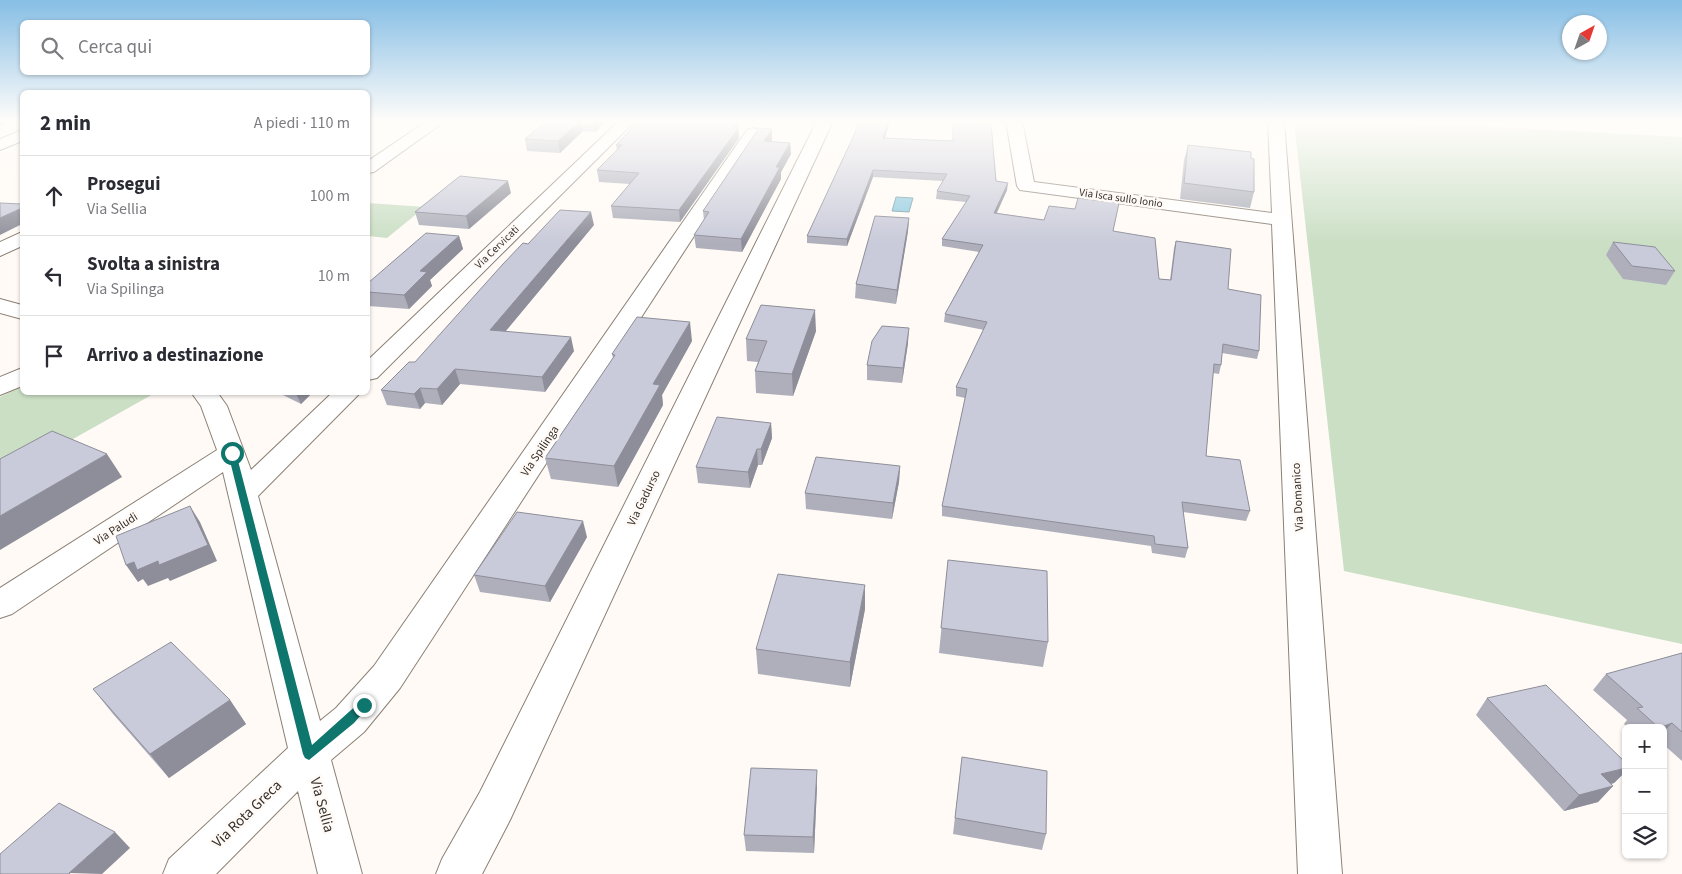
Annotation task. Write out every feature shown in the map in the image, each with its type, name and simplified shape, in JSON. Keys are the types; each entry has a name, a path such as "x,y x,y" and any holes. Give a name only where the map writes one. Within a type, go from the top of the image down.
{"street":[{"name":"Via Cervicati","path":"370,371 585,162"},
{"name":"Via Spilinga","path":"309,754 350,720 387,677 735,162"},
{"name":"Via Gadurso","path":"458,874 495,806 806,162"},
{"name":"Via Isca sullo Ionio","path":"1022,162 1026,186 1282,220"},
{"name":"Via Domanico","path":"1278,162 1320,874"},
{"path":"0,250 20,239"},
{"path":"0,306 20,311"},
{"path":"0,387 20,377"},
{"name":"Via Sellia","path":"206,395 214,406 232,453 340,874"},
{"path":"242,495 345,395"},
{"name":"Via Paludi","path":"0,605 232,453"},
{"name":"Via Rota Greca","path":"186,874 309,754"}],"green space":[{"path":"1299,162 1682,162 1682,644 1344,571"},
{"path":"370,203 425,207 387,238 370,236"},
{"path":"20,387 20,395 151,395 0,480 0,397"}],"water":[{"path":"896,197 913,198 909,212 892,211"}],"building":[{"path":"605,162 714,162 679,210 611,206 639,173 597,170"},
{"path":"736,162 779,162 776,167 780,167 741,239 694,235 709,212 703,211"},
{"path":"842,162 994,162 996,181 1008,183 994,213 1044,220 1049,206 1075,209 1078,198 1119,203 1113,231 1155,238 1159,279 1171,280 1176,241 1231,249 1228,289 1261,295 1259,351 1223,344 1221,365 1214,364 1206,456 1240,460 1250,511 1182,502 1188,548 1155,544 1154,536 942,506 967,389 956,387 987,322 945,314 983,245 942,239 970,196 937,191 947,174 873,170 847,239 807,236"},
{"path":"1186,162 1254,162 1254,192 1184,183"},
{"path":"460,176 508,181 466,216 415,212"},
{"path":"0,203 20,204 20,209 0,218"},
{"path":"560,210 591,212 490,330 571,337 542,377 455,369 437,389 420,388 414,394 381,390 409,362 415,362 523,243 528,244"},
{"path":"875,216 909,218 897,290 856,284"},
{"path":"426,233 459,236 420,271 427,272 404,295 370,292 370,281"},
{"path":"1613,242 1655,247 1675,271 1632,266"},
{"path":"761,305 815,310 792,374 755,371 767,341 746,339"},
{"path":"637,317 690,322 653,384 660,385 614,466 545,458 615,355 612,354"},
{"path":"882,326 909,328 903,368 867,365 872,341"},
{"path":"717,417 771,423 761,449 757,449 748,472 696,467"},
{"path":"52,431 107,454 0,516 0,459"},
{"path":"816,457 900,466 893,503 805,493"},
{"path":"190,506 208,545 159,565 158,561 137,570 134,562 126,565 116,536"},
{"path":"517,512 583,521 545,586 474,575"},
{"path":"948,560 1047,571 1048,642 941,628"},
{"path":"778,574 865,585 850,662 756,649"},
{"path":"171,642 230,700 150,754 93,689"},
{"path":"1682,653 1682,732 1672,723 1667,725 1655,724 1637,708 1643,707 1606,674"},
{"path":"1546,685 1622,759 1622,769 1601,774 1613,786 1579,795 1487,698"},
{"path":"962,757 1047,771 1046,834 955,818"},
{"path":"751,768 817,770 813,837 744,835"},
{"path":"59,803 115,832 70,874 0,874 0,854"}],"route":[{"path":"232,453 309,754 350,720 364,705"}]}
